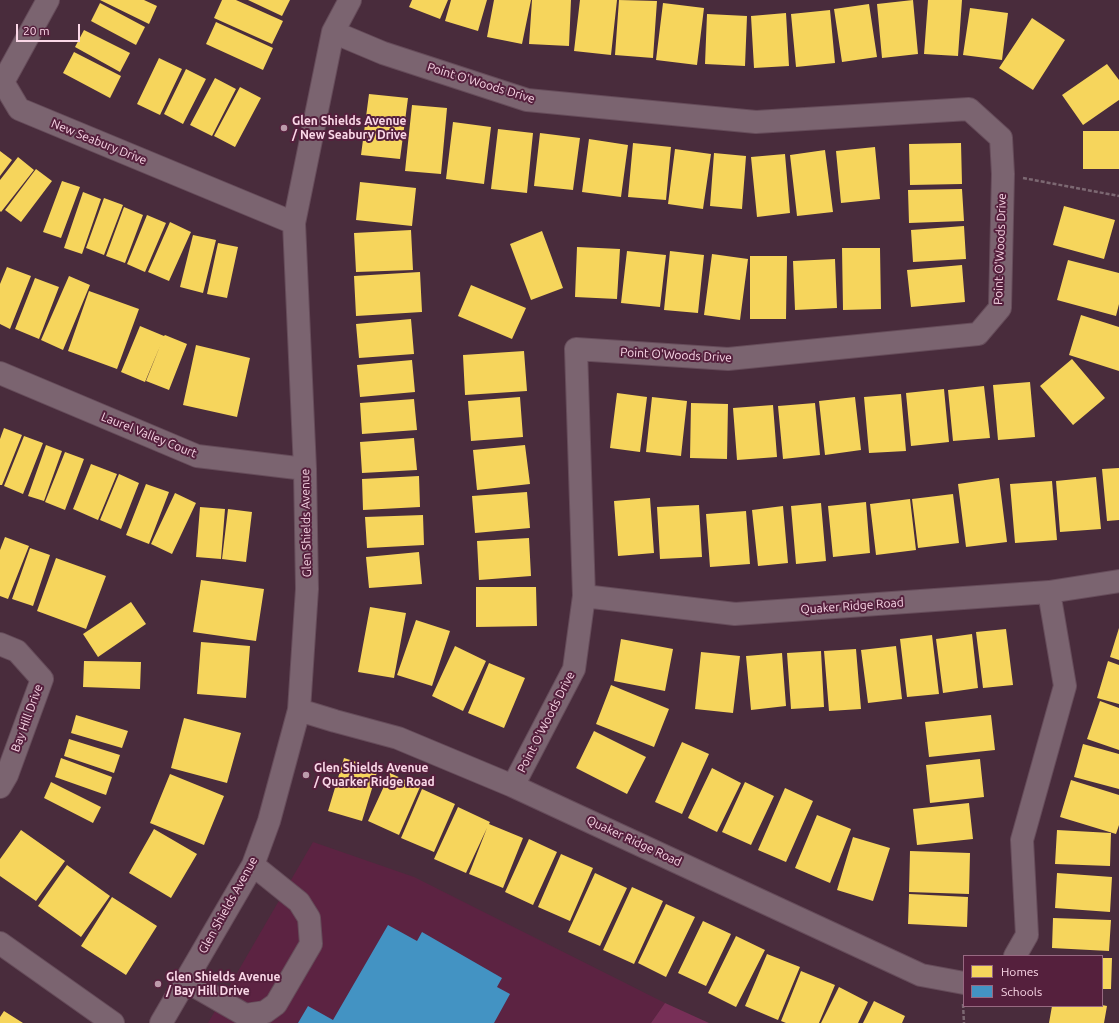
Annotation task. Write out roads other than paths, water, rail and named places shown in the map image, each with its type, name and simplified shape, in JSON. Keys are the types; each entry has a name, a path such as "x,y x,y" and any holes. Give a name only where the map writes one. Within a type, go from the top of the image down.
{"street":[{"name":"New Seabury Drive","path":"48,0 3,82 19,109 294,223"},
{"name":"Glen Shields Avenue","path":"161,1023 253,865 269,821 299,710 308,589 305,469 294,223 333,32 350,0"},
{"name":"Point O'Woods Drive","path":"333,32 383,53 527,100 756,122 970,109 1002,138 1003,174 1000,308 978,334 728,359 576,349 584,596 574,669 514,786"},
{"name":"Laurel Valley Court","path":"0,373 197,456 305,469"},
{"name":"Quaker Ridge Road","path":"584,596 735,614 1049,592 1119,581"},
{"path":"1016,955 1027,935 1022,840 1066,686 1049,592"},
{"name":"Bay Hill Drive","path":"0,644 17,651 42,679 7,775 0,787"},
{"name":"Quaker Ridge Road","path":"299,710 398,738 514,786 921,975 963,983"},
{"path":"186,981 242,1019 265,1012 276,1004 311,944 309,918 299,902 253,865"},
{"path":"0,943 113,1023"}],"place":[{"name":"Glen Shields Avenue / New Seabury Drive","path":"284,128"},
{"name":"Glen Shields Avenue / Quarker Ridge Road","path":"306,775"},
{"name":"Glen Shields Avenue / Bay Hill Drive","path":"158,984"}]}
